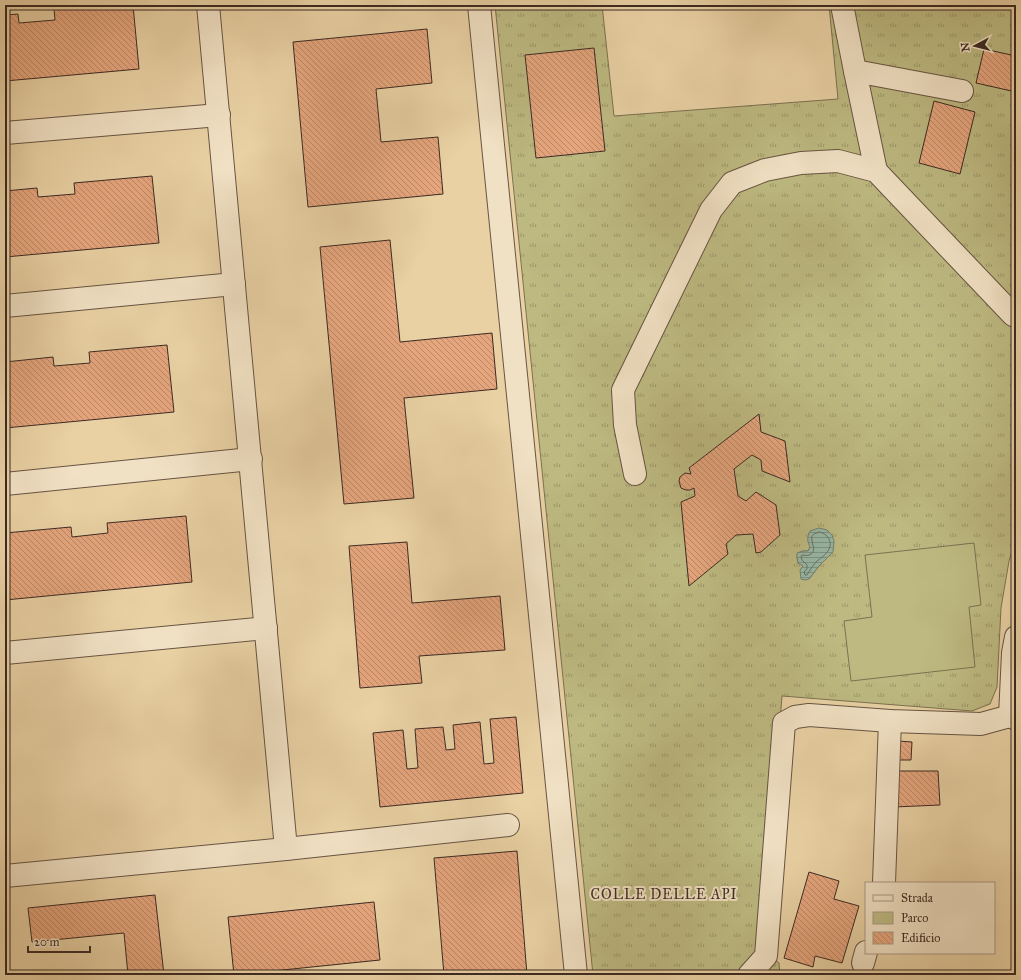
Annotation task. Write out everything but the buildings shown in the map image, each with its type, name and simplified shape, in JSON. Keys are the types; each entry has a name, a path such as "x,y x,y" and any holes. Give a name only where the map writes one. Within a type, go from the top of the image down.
{"street":[{"path":"208,5 286,848"},
{"path":"479,5 576,975"},
{"path":"842,5 876,171"},
{"path":"855,71 962,91"},
{"path":"5,133 219,115"},
{"path":"635,474 625,425 623,390 711,210 732,183 765,170 801,163 838,161 876,171 1013,315 1016,316"},
{"path":"5,306 234,284"},
{"path":"5,484 250,459"},
{"path":"5,653 266,628"},
{"path":"749,975 766,956 784,723 795,717 809,715 890,721 981,724 1013,717 1013,653 1016,637"},
{"path":"884,882 890,721"},
{"path":"5,876 508,825"}],"green space":[{"path":"495,5 602,5 614,116 838,99 829,5 1016,5 1016,538 1009,561 1001,608 997,687 990,704 972,711 782,696 762,949 779,963 780,975 593,975","holes":["810,547 833,552 809,579 800,570 804,566 798,563 798,553 808,551"]},
{"path":"974,543 981,605 969,607 975,667 851,681 844,621 872,617 865,555"}],"water":[{"path":"819,528 827,530 832,535 834,541 833,552 809,579 801,579 800,570 803,566 798,563 797,553 808,551 810,547 808,543 808,535 810,531"}],"district":[{"name":"COLLE DELLE API","path":"664,894"}]}
